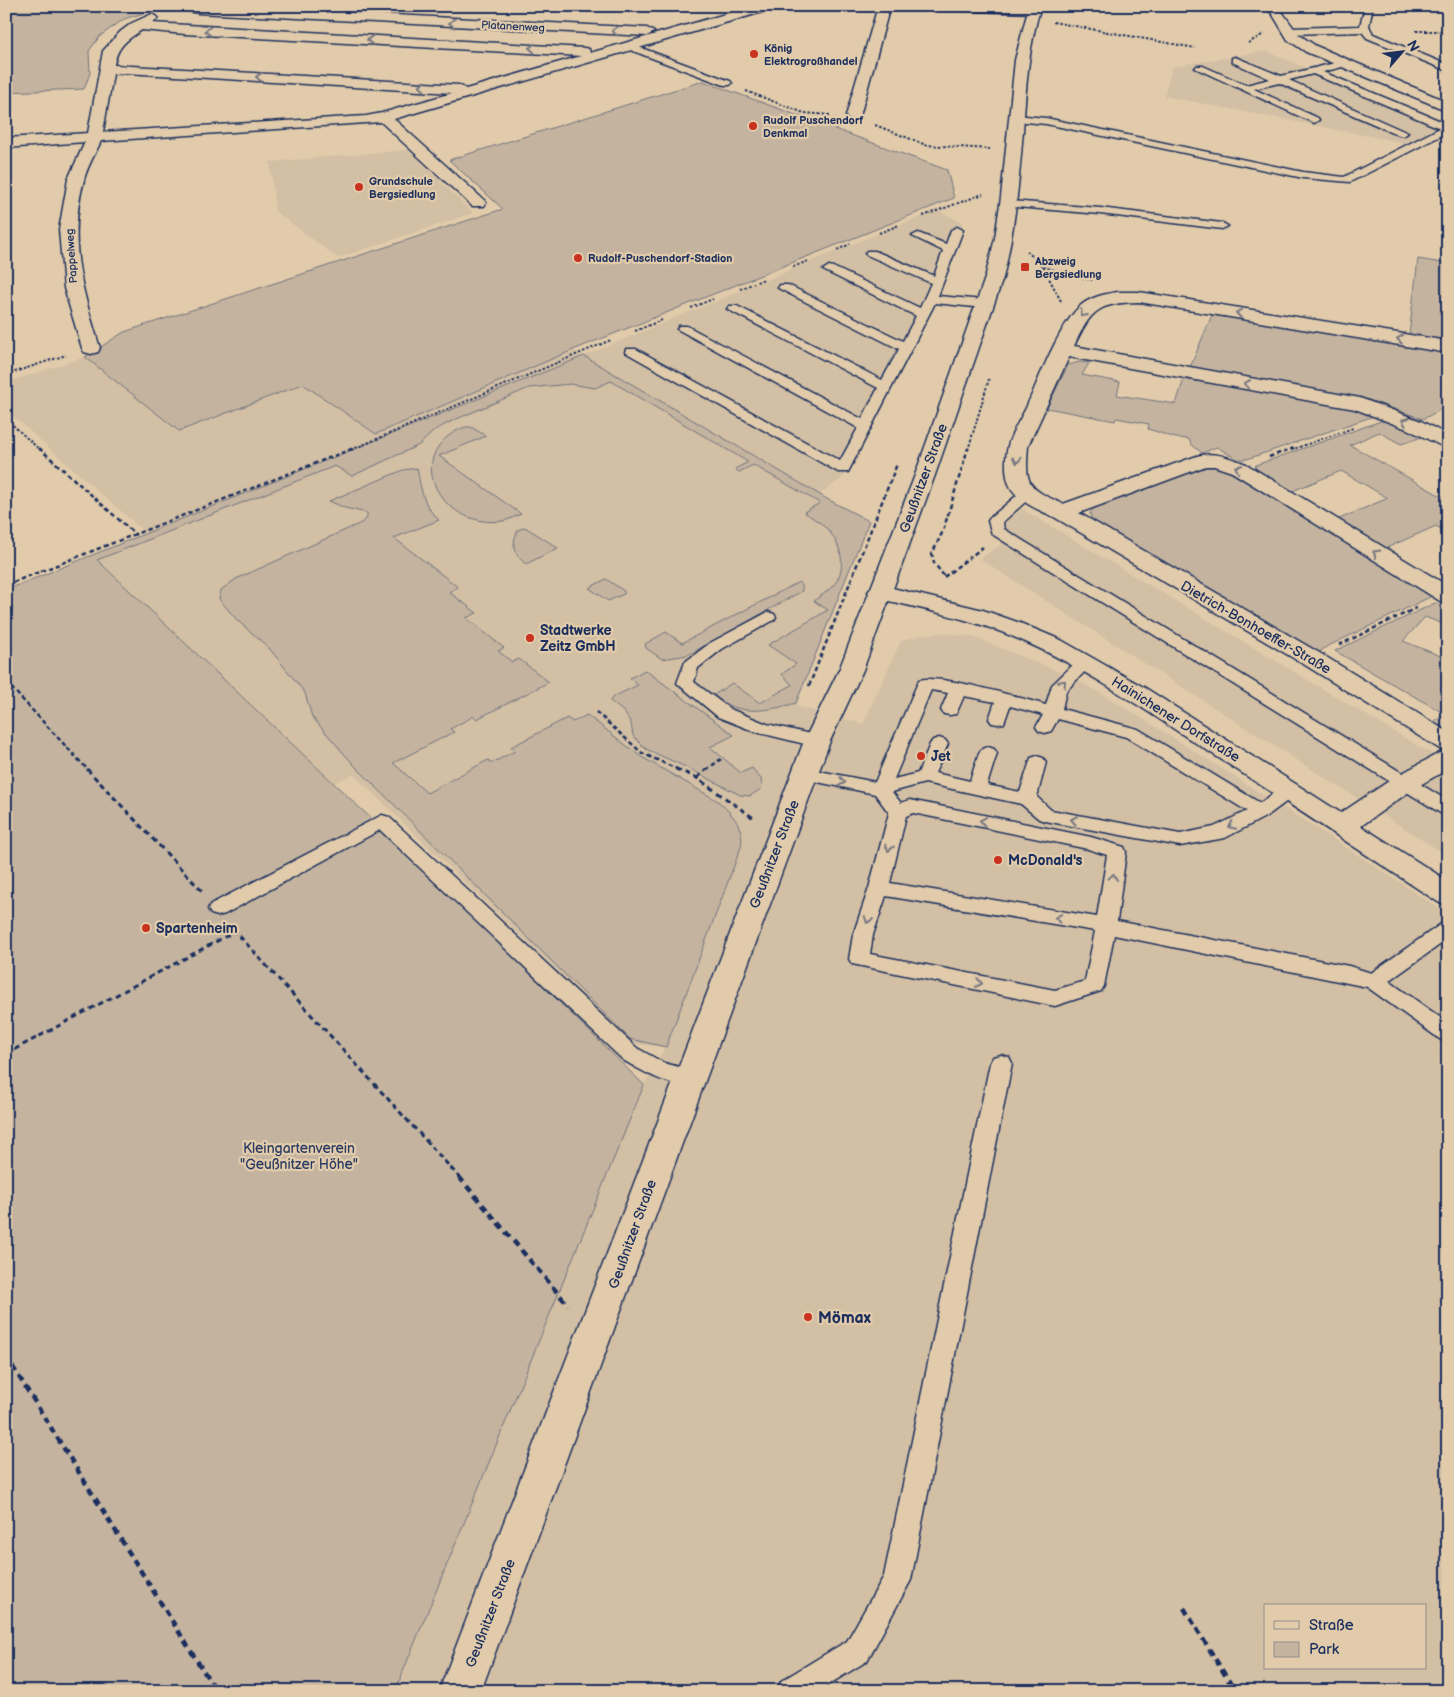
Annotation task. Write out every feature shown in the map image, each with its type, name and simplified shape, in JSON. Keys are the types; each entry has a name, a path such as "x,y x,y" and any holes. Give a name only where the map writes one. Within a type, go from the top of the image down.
{"street":[{"name":"Platanenweg","path":"95,137 110,52 124,35 137,26 182,6 198,9 652,32 663,35"},
{"name":"Platanenweg","path":"6,143 366,120 384,117 768,6"},
{"path":"853,116 884,6"},
{"path":"944,6 1033,12"},
{"path":"1271,6 1278,13 1293,37 1311,49 1448,107"},
{"name":"Geußnitzer Straße","path":"460,1691 804,774 817,741 851,670 952,400 994,278 1003,242 1008,204 1022,52 1033,12"},
{"name":"Platanenweg","path":"137,26 581,51 596,55"},
{"name":"Platanenweg","path":"108,70 447,88 470,92"},
{"path":"384,117 478,203"},
{"name":"Pappelweg","path":"91,348 73,288 68,230 76,179 95,137"},
{"path":"1026,495 1017,480 1018,446 1074,326 1084,310 1103,300 1139,297 1448,347"},
{"path":"1062,350 1360,404 1391,415 1448,443"},
{"path":"1062,512 1204,460 1216,460 1239,468 1307,506 1407,567 1446,595"},
{"name":"Dietrich-Bonhoeffer-Straße","path":"1026,495 1062,512 1314,660 1448,744"},
{"name":"Hainichener Dorfstraße","path":"880,592 931,602 973,614 1028,634 1085,663 1164,711 1448,896"},
{"path":"1341,826 1404,783 1448,758"}],"lane":[{"path":"1364,29 1363,26 1369,6"},
{"path":"1290,32 1364,29 1378,41 1448,68"},
{"path":"628,46 726,83"},
{"path":"1235,60 1402,133"},
{"path":"1245,88 1343,64"},
{"path":"1200,68 1314,120"},
{"path":"1313,71 1448,128"},
{"path":"1016,118 1046,121 1303,174 1346,180 1448,128"},
{"path":"1008,204 1100,211 1222,226"},
{"path":"631,352 843,469 931,299 957,230"},
{"path":"918,236 950,250"},
{"path":"872,253 938,282"},
{"path":"829,270 923,314"},
{"path":"784,288 906,348"},
{"path":"931,299 984,304"},
{"path":"733,309 886,387"},
{"path":"683,329 865,426"},
{"path":"1026,495 995,521 997,531 1448,810"},
{"path":"768,617 716,646 691,666 685,684 724,713 762,728 817,741"},
{"path":"1046,728 1058,689 1085,663"},
{"path":"881,789 925,684 958,689 1053,710 1132,733 1261,812"},
{"path":"950,710 958,689"},
{"path":"998,719 1004,699"},
{"path":"925,777 940,744"},
{"path":"977,789 988,753"},
{"path":"1027,799 1037,762"},
{"path":"804,774 881,789 925,777 1027,799 1045,815 1180,840 1218,833 1261,812 1288,792"},
{"path":"881,789 898,813"},
{"path":"910,806 1091,842 1116,852 1106,926 1094,986 1055,998 858,959 863,935 879,888 898,813 910,806"},
{"path":"218,908 382,821 630,1054 658,1070 690,1078"},
{"path":"879,888 1106,926 1349,974 1374,981 1448,1034"},
{"path":"1374,981 1448,929"},
{"path":"791,1691 857,1651 897,1580 1001,1063"}],"path":[{"path":"1033,12 1052,22 1197,48"},
{"path":"1247,43 1269,32 1290,32"},
{"path":"726,83 804,113 853,116 926,145 990,150 1013,154"},
{"path":"920,217 987,193"},
{"path":"875,234 902,224"},
{"path":"1003,242 1018,241 1043,267 1074,326"},
{"path":"830,253 857,242"},
{"path":"793,267 811,260"},
{"path":"738,290 765,278"},
{"path":"683,312 720,297"},
{"path":"628,334 664,319"},
{"path":"6,586 375,440 619,337"},
{"path":"6,375 91,348"},
{"path":"1239,468 1391,415"},
{"path":"6,419 136,535"},
{"path":"931,602 944,576 1001,534"},
{"path":"1354,637 1446,595"},
{"path":"6,682 218,908 236,931 441,1156 594,1336"},
{"path":"596,712 642,753 697,778 781,836"},
{"path":"697,778 721,759"},
{"path":"6,1054 236,931"},
{"path":"6,1356 216,1691"},
{"path":"1184,1608 1235,1691"}],"shaded area":[{"path":"1266,51 1447,128 1415,145 1164,96 1172,67"},
{"name":"Grundschule Bergsiedlung","path":"408,150 473,213 338,258 275,211 270,162"},
{"path":"938,211 962,222 963,230 937,299 850,472 820,494 869,521 796,706 863,724 901,641 921,635 944,633 973,637 1072,677 1124,707 1335,840 1448,914 1448,1691 917,1691 918,1687 909,1691 395,1691 644,1085 665,1047 632,1044 353,774 334,783 92,556 147,534 6,410 6,383 85,357 178,431 303,384 376,434 573,350 584,356 894,227"},
{"path":"1022,509 1448,764 1448,856 980,559 1002,544 1006,522"}],"green space":[{"path":"6,6 167,6 124,19 100,36 89,51 90,73 84,89 6,92"},
{"name":"Rudolf-Puschendorf-Stadion","path":"703,81 947,170 954,198 573,350 376,434 303,384 179,431 85,357 124,332 503,209 449,160"},
{"path":"1418,259 1448,264 1448,341 1409,335"},
{"path":"1212,315 1448,351 1448,413 1440,410 1423,419 1366,399 1189,370"},
{"name":"Kleingartenverein \"Geußnitzer Höhe\"","path":"584,356 827,499 869,521 796,703 764,710 742,709 732,707 714,695 732,683 760,703 792,685 782,674 796,664 768,645 828,610 814,601 832,587 837,580 842,564 839,549 831,534 818,521 804,512 820,503 753,465 739,472 735,469 748,462 611,381 595,388 570,384 529,388 452,421 435,430 419,445 352,476 335,466 97,560 396,842 644,1085 395,1691 6,1691 6,590"},
{"path":"1080,362 1089,363 1082,375 1120,382 1117,395 1176,404 1184,379 1352,407 1375,414 1371,417 1247,459 1237,459 1217,447 1202,453 1191,444 1189,439 1176,438 1148,429 1149,424 1116,418 1115,421 1047,408 1068,365"},
{"path":"1381,421 1394,422 1422,437 1401,444 1379,432 1350,445 1448,500 1448,533 1436,526 1384,549 1337,520 1388,498 1341,471 1290,492 1254,470 1256,465"},
{"path":"465,427 471,427 486,436 439,456 521,514 503,521 481,521 461,514 446,502 436,487 431,471 434,454 445,439"},
{"path":"1204,467 1226,470 1432,596 1326,647 1317,654 1092,521 1090,513 1095,507"},
{"path":"417,468 426,503 439,520 394,538 458,587 449,592 477,613 466,618 504,648 498,651 512,662 519,659 549,682 477,719 474,716 450,729 454,732 393,763 427,793 488,760 492,763 515,751 511,747 567,718 573,722 587,715 640,756 718,801 739,827 742,840 741,847 666,1047 630,1039 355,766 312,717 305,693 269,648 237,620 219,599 221,590 236,579 361,523 367,518 367,513 345,508 329,501 403,470"},
{"path":"525,527 558,548 526,564 518,557 514,549 514,540 518,530"},
{"path":"606,579 624,591 624,594 608,601 589,588"},
{"path":"799,582 802,585 802,591 688,655 662,659 646,648 645,644 666,632 682,643"},
{"path":"1435,603 1448,605 1448,626 1425,617 1403,641 1448,659 1448,732 1432,723 1445,714 1335,651"},
{"path":"645,670 734,735 710,747 741,773 752,768 761,779 761,789 750,796 740,795 646,749 633,736 631,723 624,712 610,701 613,697 638,685 630,678"}],"place":[{"name":"König Elektrogroßhandel","path":"754,54"},
{"name":"Rudolf Puschendorf Denkmal","path":"753,126"},
{"name":"Grundschule Bergsiedlung","path":"359,187"},
{"name":"Rudolf-Puschendorf-Stadion","path":"578,258"},
{"name":"Abzweig Bergsiedlung","path":"1025,267"},
{"name":"Stadtwerke Zeitz GmbH","path":"530,638"},
{"name":"Jet","path":"921,756"},
{"name":"McDonald's","path":"998,860"},
{"name":"Spartenheim","path":"146,928"},
{"name":"Mömax","path":"808,1317"}]}
